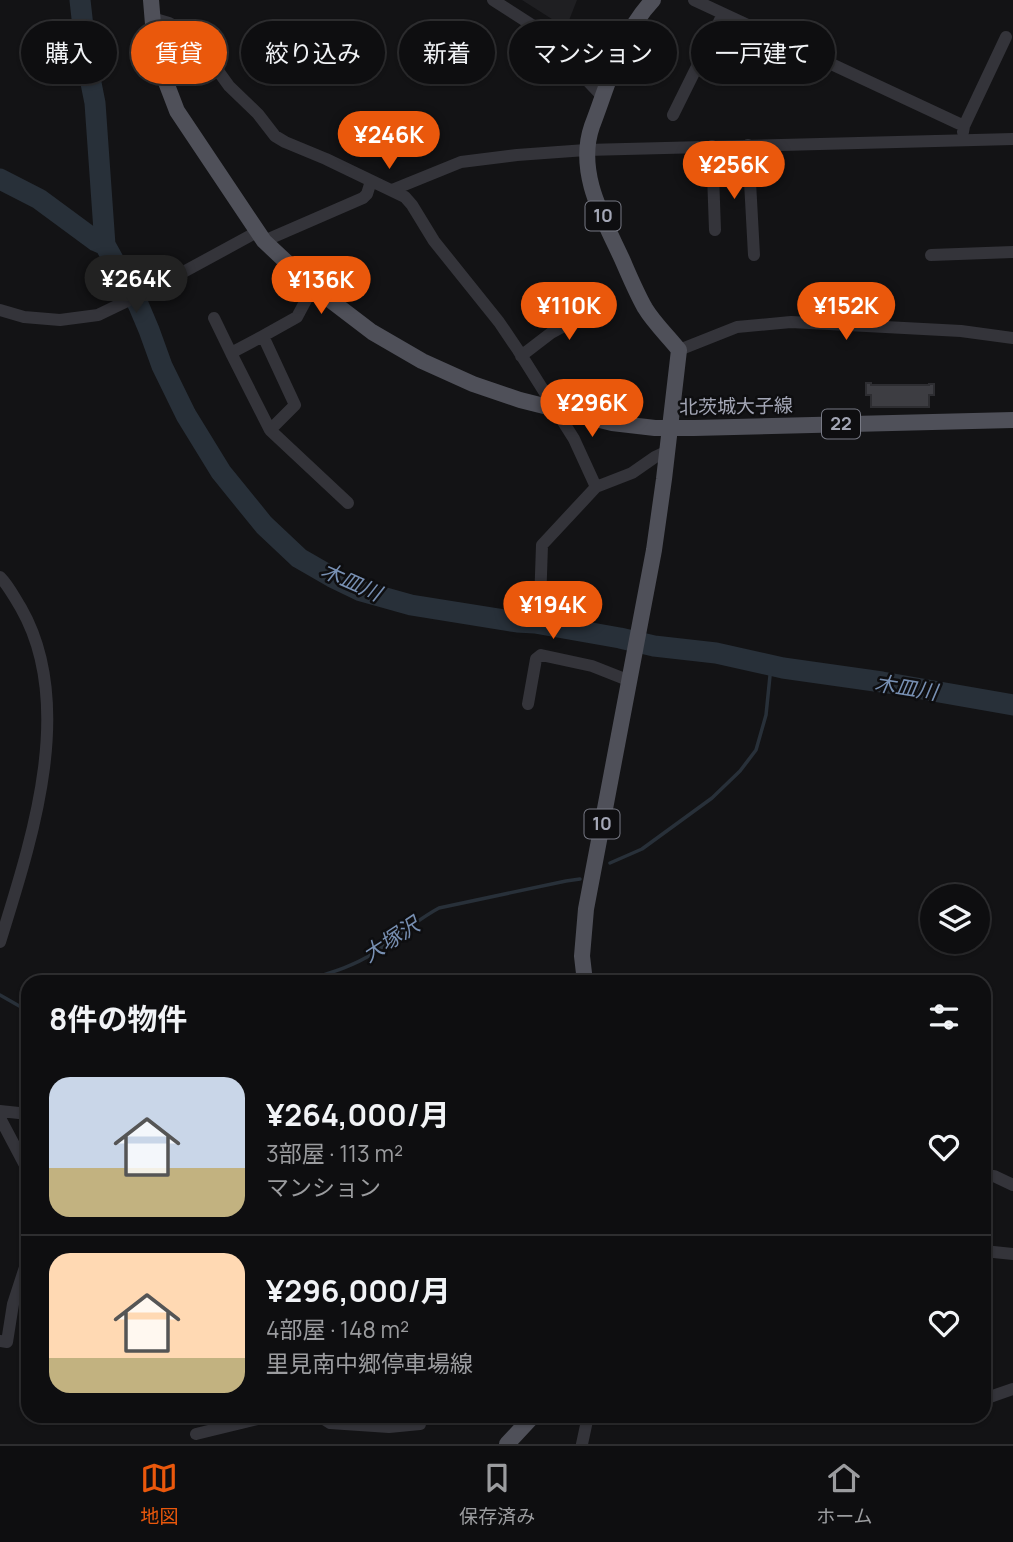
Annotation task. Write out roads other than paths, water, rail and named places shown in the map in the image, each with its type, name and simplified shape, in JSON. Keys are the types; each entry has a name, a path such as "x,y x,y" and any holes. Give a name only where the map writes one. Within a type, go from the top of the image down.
{"main road":[{"name":"北茨城大子線","path":"151,0 159,64 177,111 260,236 313,288 372,332 422,361 473,384 520,400 612,423 645,427 1013,420"},
{"name":"10","path":"584,975 582,956 586,909 654,550 679,350 645,309 604,221 593,191 586,150 587,139 621,46 642,11 653,0"},
{"path":"507,1444 526,1423"}],"street":[{"path":"493,0 560,43 585,78 603,97"},
{"path":"694,0 964,125"},
{"path":"673,115 723,13"},
{"path":"152,18 169,23 200,42 229,86 258,114 275,136 405,197 434,241 499,321 575,439 596,487"},
{"path":"962,139 964,125 1006,37"},
{"path":"392,190 461,162 517,155 586,150 1013,139"},
{"path":"748,145 754,255"},
{"path":"712,146 715,230"},
{"path":"0,310 24,317 60,320 98,315 260,236 363,198 371,181"},
{"path":"931,255 1013,252"},
{"path":"231,353 297,317 313,288"},
{"path":"521,356 551,333 601,306"},
{"path":"214,318 270,430 348,503"},
{"path":"679,350 737,327 791,322 961,331 1013,338"},
{"path":"263,335 295,405 270,430"},
{"path":"540,604 542,545 596,487 632,473 668,451"},
{"path":"0,577 8,585 28,621 37,646 46,693 46,744 38,804 22,873 0,942"},
{"path":"528,704 536,659 541,655 631,674"},
{"path":"0,1111 21,1113"},
{"path":"0,1118 21,1158"},
{"path":"991,1176 1013,1185"},
{"path":"991,1252 1013,1254"},
{"path":"0,1341 7,1342 13,1304 21,1279"},
{"path":"991,1397 1013,1390"},
{"path":"196,1434 241,1423"},
{"path":"330,1423 389,1427 420,1423"},
{"path":"582,1444 586,1423"}],"waterway":[{"name":"木皿川","path":"80,0 87,63 95,103 105,245 138,304 162,366 186,415 221,472 264,525 299,558 361,591 411,605 535,623 654,646 716,653 783,668 1013,705"},
{"path":"0,179 39,199 105,245"},
{"path":"610,863 642,849 712,798 740,771 756,750 766,715 771,666"},
{"name":"大塚沢","path":"322,975 364,959 439,908 580,879"},
{"name":"大塚沢","path":"0,995 21,1007"}]}
